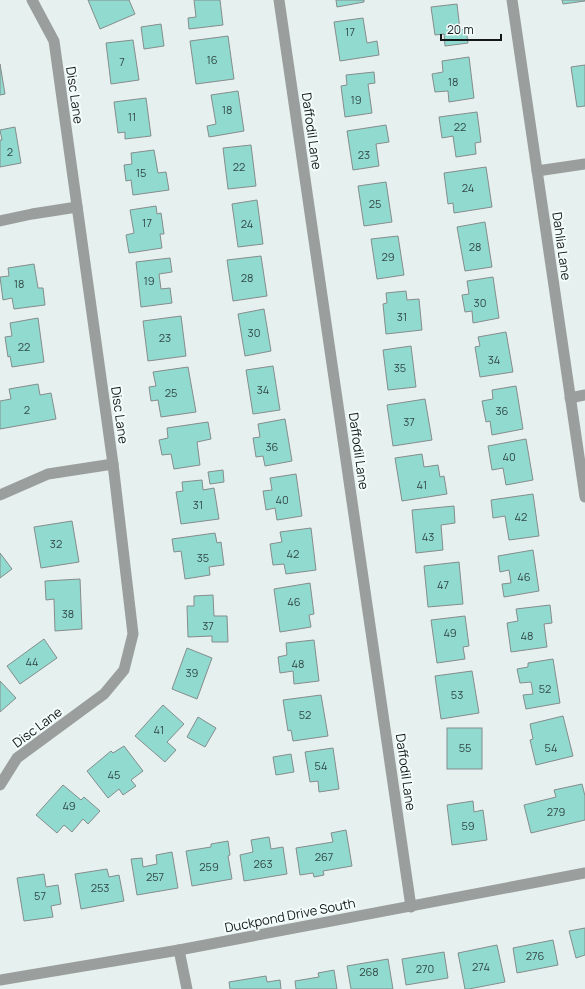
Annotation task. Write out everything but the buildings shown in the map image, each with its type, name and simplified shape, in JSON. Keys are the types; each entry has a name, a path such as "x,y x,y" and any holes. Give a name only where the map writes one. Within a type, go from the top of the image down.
{"street":[{"name":"Disc Lane","path":"0,785 17,758 104,694 124,670 134,634 113,464 54,42 32,0"},
{"name":"Daffodil Lane","path":"279,0 411,907"},
{"name":"Dahlia Lane","path":"512,0 585,497"},
{"path":"537,171 585,164"},
{"path":"0,221 32,214 77,208"},
{"path":"570,398 585,395"},
{"path":"0,495 48,474 113,464"},
{"name":"Duckpond Drive South","path":"0,980 179,950 585,873"},
{"path":"179,950 187,989"}]}
